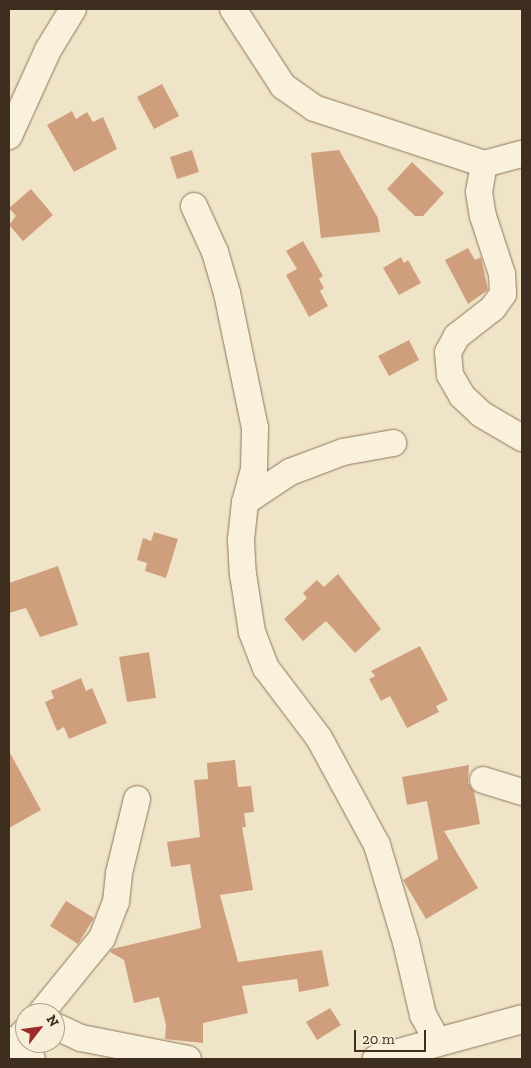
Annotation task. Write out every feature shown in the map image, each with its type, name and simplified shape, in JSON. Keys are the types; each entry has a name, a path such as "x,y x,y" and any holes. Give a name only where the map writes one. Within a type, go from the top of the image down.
{"street":[{"path":"9,136 48,50 73,9"},
{"path":"233,9 275,76 297,99 314,108 484,164 522,154"},
{"path":"484,164 479,192 483,216 502,274 503,294 493,308 457,336 448,352 450,375 462,396 481,414 522,438"},
{"path":"194,206 215,252 228,293 255,428 254,469 245,502 241,540 243,574 252,632 266,668 319,738 377,845 406,942 424,1015 438,1042"},
{"path":"245,502 290,472 342,452 393,443"},
{"path":"483,780 522,792"},
{"path":"49,1003 102,938 116,902 119,874 137,799"},
{"path":"377,1059 522,1019"},
{"path":"65,1031 81,1038 188,1059"}],"building":[{"path":"162,84 179,116 154,129 137,97"},
{"path":"72,111 76,119 87,112 93,122 103,117 117,149 74,172 47,125"},
{"path":"192,150 199,172 177,179 170,157"},
{"path":"339,150 378,218 380,232 321,238 311,153"},
{"path":"412,162 444,193 423,216 415,216 387,189"},
{"path":"31,189 53,215 23,241 9,225 16,216 9,208"},
{"path":"303,241 323,276 319,279 324,288 320,291 328,306 309,317 286,275 297,269 286,251"},
{"path":"468,248 475,260 481,257 488,290 468,304 445,260"},
{"path":"401,257 404,263 408,260 421,283 399,295 383,268"},
{"path":"409,340 419,360 389,376 378,356"},
{"path":"154,532 178,539 166,578 145,571 147,563 137,560 143,538 151,541"},
{"path":"58,566 78,625 40,637 26,608 9,613 9,583"},
{"path":"338,574 381,629 355,653 326,621 303,641 284,619 307,598 303,593 317,580 324,587"},
{"path":"420,646 448,700 436,706 439,712 407,728 390,696 381,701 369,679 375,676 371,671"},
{"path":"149,652 156,698 127,702 119,657"},
{"path":"81,678 86,691 92,688 107,723 69,739 64,727 57,731 45,702 54,698 51,691"},
{"path":"9,751 41,810 9,828"},
{"path":"235,760 238,787 251,786 254,812 244,813 246,827 242,827 253,890 220,895 238,962 322,950 329,986 299,992 297,979 242,986 248,1013 203,1023 203,1043 165,1039 166,1025 159,997 134,1003 124,960 110,952 112,949 201,928 190,864 171,867 167,842 200,837 194,780 208,779 207,763"},
{"path":"469,765 468,783 474,791 480,824 444,831 478,888 426,919 403,880 438,859 427,801 407,805 402,777"},
{"path":"66,901 94,918 78,944 50,926"},
{"path":"330,1008 341,1025 317,1040 306,1022"}]}
